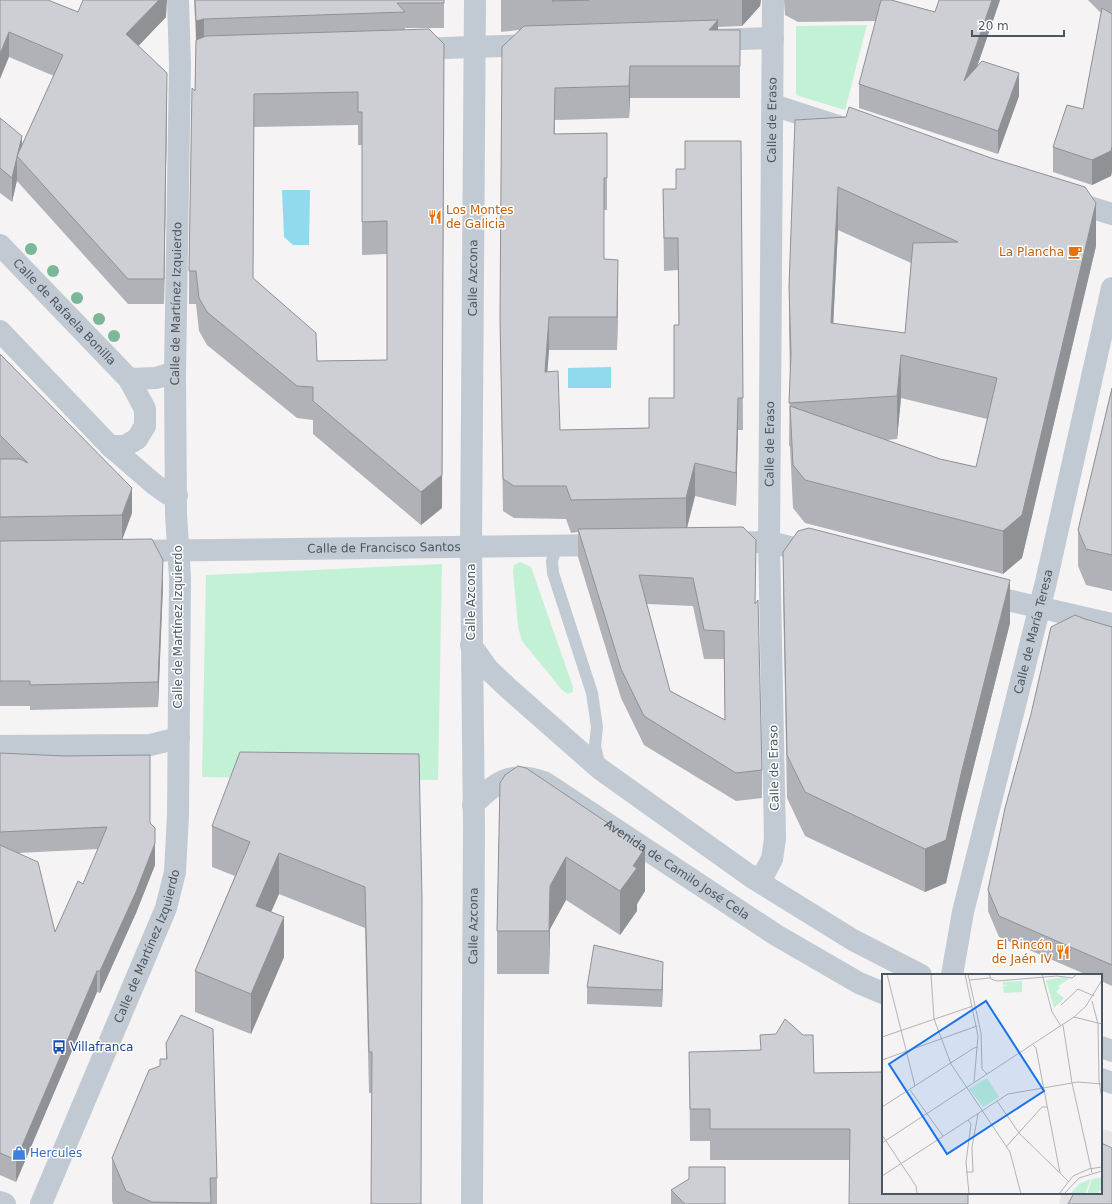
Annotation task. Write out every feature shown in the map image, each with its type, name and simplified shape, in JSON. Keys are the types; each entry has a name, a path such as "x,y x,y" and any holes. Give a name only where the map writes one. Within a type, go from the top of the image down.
{"street":[{"name":"Calle de Martínez Izquierdo","path":"41,1204 166,908 175,872 179,738 180,578 176,514 175,372 189,61 178,0"},
{"name":"Calle Azcona","path":"472,1204 473,805 471,547 475,0"},
{"name":"Calle de Eraso","path":"753,878 764,874 772,859 776,840 769,542 773,0"},
{"path":"687,40 773,38"},
{"path":"396,50 554,45"},
{"path":"773,105 860,133"},
{"path":"1048,193 1112,214"},
{"name":"Calle de Rafaela Bonilla","path":"0,245 130,379 145,409 145,426 137,439 125,446 110,446"},
{"name":"Calle de María Teresa","path":"952,974 963,912 1039,608 1112,288"},
{"path":"0,331 110,446 154,484 168,494 177,495"},
{"path":"130,379 156,378 175,372"},
{"path":"706,543 769,542 837,559"},
{"name":"Calle de Francisco Santos","path":"110,552 627,544"},
{"path":"965,590 1112,624"},
{"path":"471,645 488,669 600,769 753,878 853,940 919,974"},
{"path":"0,746 150,745 179,738"},
{"name":"Avenida de Camilo José Cela","path":"473,805 489,789 504,779 533,778 544,782 776,934 859,983 882,993"},
{"path":"1102,1048 1112,1051"},
{"path":"1102,1079 1112,1083"},
{"path":"0,1202 5,1204"}],"lane":[{"path":"557,546 552,561 552,573 592,693 597,727 595,746 600,769"}],"shaded area":[{"path":"1102,1128 1112,1132 1112,1204 1059,1204 1062,1194 1102,1194"}],"green space":[{"path":"867,25 845,110 796,95 796,26"},
{"path":"520,562 531,567 573,687 573,692 568,694 562,690 522,641 518,627 513,571 514,565"},
{"path":"442,564 438,780 202,777 206,575"}],"water":[{"path":"282,190 310,190 309,245 293,245 284,237"},
{"path":"611,367 611,388 568,388 568,368"}],"building":[{"path":"0,0 48,0 78,12 83,0 159,0 126,34 167,73 164,279 128,279 17,156 63,55 9,32 0,54"},
{"path":"195,0 444,0 444,3 397,3 405,12 204,19 196,21"},
{"path":"553,0 589,0 552,1"},
{"path":"881,0 891,0 935,12 939,0 992,0 964,81 982,61 1019,73 998,131 859,84"},
{"path":"1102,8 1112,14 1112,146 1111,151 1092,160 1053,147 1067,105 1083,109"},
{"path":"718,20 709,30 740,30 740,66 630,66 629,86 555,88 554,134 607,133 607,178 604,178 604,259 618,260 617,317 549,317 545,372 558,371 560,430 649,428 649,398 674,398 674,325 679,325 678,238 664,238 663,189 676,189 676,169 685,169 685,141 741,141 743,398 738,398 736,473 695,463 686,498 571,500 566,486 514,486 503,479 500,318 502,47 524,26"},
{"path":"429,29 444,44 442,475 421,492 313,401 313,387 297,386 207,312 199,298 196,271 189,271 192,88 195,91 196,40 206,36","holes":["358,92 358,112 362,112 362,222 387,221 387,360 317,361 316,333 253,278 254,94"]},
{"path":"849,107 991,158 1085,187 1096,203 1022,515 1003,531 805,480 793,465 790,406 940,459 976,467 997,378 901,355 897,396 789,403 791,354 789,287 795,120 846,117","holes":["838,187 958,242 913,243 905,333 831,323"]},
{"path":"0,118 22,136 12,178 0,168"},
{"path":"0,354 132,488 122,515 0,517 0,459 20,459 28,463 0,435"},
{"path":"1112,388 1112,555 1086,549 1078,530"},
{"path":"743,527 756,540 755,604 758,600 762,770 736,773 644,716 621,669 578,529","holes":["639,575 693,578 704,630 724,631 725,720 670,691"]},
{"path":"809,528 1010,580 946,840 925,849 805,792 787,755 783,552 798,531"},
{"path":"152,539 163,560 158,682 30,685 30,681 0,681 0,541"},
{"path":"1075,615 1112,627 1112,965 999,916 988,890 1005,808 1031,714 1051,627"},
{"path":"240,752 419,754 422,899 421,1204 371,1204 372,1052 369,1052 365,887 279,853 256,906 284,917 251,994 195,971 250,842 212,826"},
{"path":"0,753 64,756 150,755 150,823 155,828 155,843 136,892 100,971 97,971 16,1160 0,1153 0,845 38,862 55,932 78,881 83,884 107,827 0,832"},
{"path":"518,766 526,768 645,848 633,866 637,868 620,891 566,857 550,886 549,931 497,931 500,783 505,775"},
{"path":"594,945 663,962 662,990 587,987"},
{"path":"181,1015 213,1029 217,1178 210,1178 211,1203 152,1202 126,1191 112,1158 149,1070 160,1066 160,1059 167,1059 166,1043"},
{"path":"785,1019 803,1035 813,1035 814,1073 882,1072 882,1194 968,1194 968,1204 849,1204 850,1129 710,1129 710,1109 690,1109 689,1052 761,1050 760,1035 776,1034"},
{"path":"1102,1143 1112,1148 1112,1204 1068,1204 1073,1194 1102,1194"},
{"path":"689,1167 725,1167 725,1204 685,1204 671,1190 689,1179"}],"place":[{"name":"Los Montes de Galicia","path":"435,217"},
{"name":"La Plancha","path":"1075,252"},
{"name":"El Rincón de Jaén IV","path":"1063,952"},
{"name":"Villafranca","path":"59,1047"},
{"name":"Hercules","path":"19,1153"}]}
